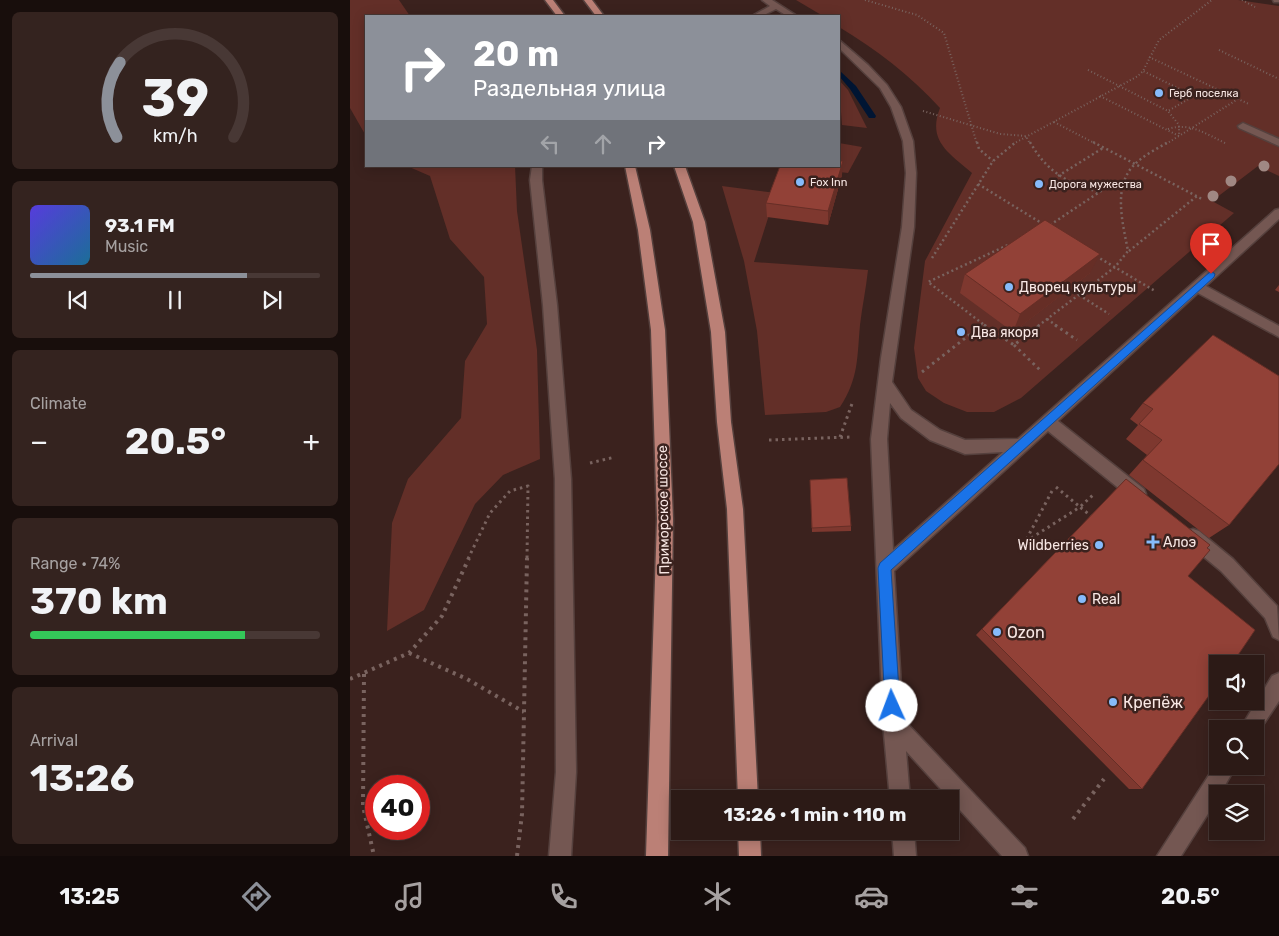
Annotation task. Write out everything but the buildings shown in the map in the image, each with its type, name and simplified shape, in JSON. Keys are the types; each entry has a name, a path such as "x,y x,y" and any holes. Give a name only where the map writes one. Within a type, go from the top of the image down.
{"main road":[{"path":"549,0 560,15"},
{"path":"588,0 599,15"},
{"name":"Приморское шоссе","path":"630,167 644,230 658,330 665,520 657,856"},
{"path":"679,167 699,222 718,332 724,422 734,510 748,790"},
{"path":"749,840 750,856"}],"street":[{"path":"766,0 791,15"},
{"path":"758,15 776,6"},
{"path":"840,44 884,87 896,107 908,141 911,173 908,227 885,382 879,439 893,723 899,790"},
{"path":"1243,126 1279,143"},
{"path":"537,167 536,180 550,305 563,479 566,772 560,856"},
{"path":"885,568 1279,212"},
{"path":"1197,286 1279,332"},
{"path":"885,382 906,414 936,435 965,447 1021,445"},
{"path":"1047,421 1152,504"},
{"path":"1182,528 1227,564 1271,612 1279,632"},
{"path":"1256,720 1279,683"},
{"path":"893,723 1017,856"},
{"path":"1168,856 1220,775"},
{"path":"904,840 905,856"}],"path":[{"path":"865,0 914,14 935,23 944,33 979,149 993,161"},
{"path":"929,263 993,161 1009,146 1143,71 1159,40 1212,0"},
{"path":"1219,50 1279,79"},
{"path":"1149,57 1238,99"},
{"path":"1088,70 1168,111 1179,125 1180,136"},
{"path":"1143,71 1194,96"},
{"path":"1168,111 1194,96 1223,92"},
{"path":"1100,96 1180,136"},
{"path":"896,107 927,112 1000,134 1026,136"},
{"path":"1054,122 1202,199"},
{"path":"1167,130 1179,125 1193,127 1233,147"},
{"path":"1026,136 1040,161 1058,176 1079,186 1101,192"},
{"path":"1128,252 1120,198 1122,184 1134,165 1180,136"},
{"path":"1058,176 1103,148"},
{"path":"978,184 1056,232"},
{"path":"1047,227 1107,187 1122,184"},
{"path":"1014,345 1115,267 1128,252 1196,196"},
{"path":"1013,243 928,282 1014,345 1041,371"},
{"path":"1090,252 1177,305"},
{"path":"1079,294 1109,314"},
{"path":"1048,319 1076,340"},
{"path":"922,372 983,324"},
{"path":"769,440 821,437 879,439"},
{"path":"590,467 590,462 616,457"},
{"path":"350,679 409,653 442,616 490,513 510,491 528,486 522,814 517,856"},
{"path":"1056,487 1091,516"},
{"path":"1052,491 1025,542 1080,507"},
{"path":"409,653 467,679 524,712"},
{"path":"364,674 363,806 374,856"},
{"path":"1073,819 1104,779"}],"shaded area":[{"path":"350,0 399,0 409,15 365,15 365,134 350,108"},
{"path":"796,0 1238,0 1279,6 1279,176 1258,166 1212,201 1234,213 1021,398 994,412 967,412 944,403 926,391 918,378 914,348 925,261 972,173 948,152 938,138 936,129 940,108 929,96 892,64 840,28 840,15 821,15"},
{"path":"840,81 848,90 867,128 842,125"},
{"path":"840,143 862,147 848,173 797,167 840,167"},
{"path":"409,167 515,167 517,211 537,350 540,459 503,475 475,504 424,610 387,631 392,523 408,479 461,418 465,361 487,324 484,277 450,239 430,176"},
{"path":"722,186 776,193 754,262 868,270 854,377 840,407 826,412 765,415 757,331 744,261"}],"waterway":[{"path":"840,73 853,88 872,116"}],"place":[{"name":"Герб поселка","path":"1159,93"},
{"name":"Fox Inn","path":"800,182"},
{"name":"Дорога мужества","path":"1039,184"},
{"name":"Дворец культуры","path":"1009,287"},
{"name":"Два якоря","path":"961,332"},
{"name":"Алоэ","path":"1153,542"},
{"name":"Wildberries","path":"1099,545"},
{"name":"Real","path":"1082,599"},
{"name":"Ozon","path":"997,632"},
{"name":"Крепёж","path":"1113,702"}],"route":[{"path":"892,706 890,636 885,568 1211,274"}]}
